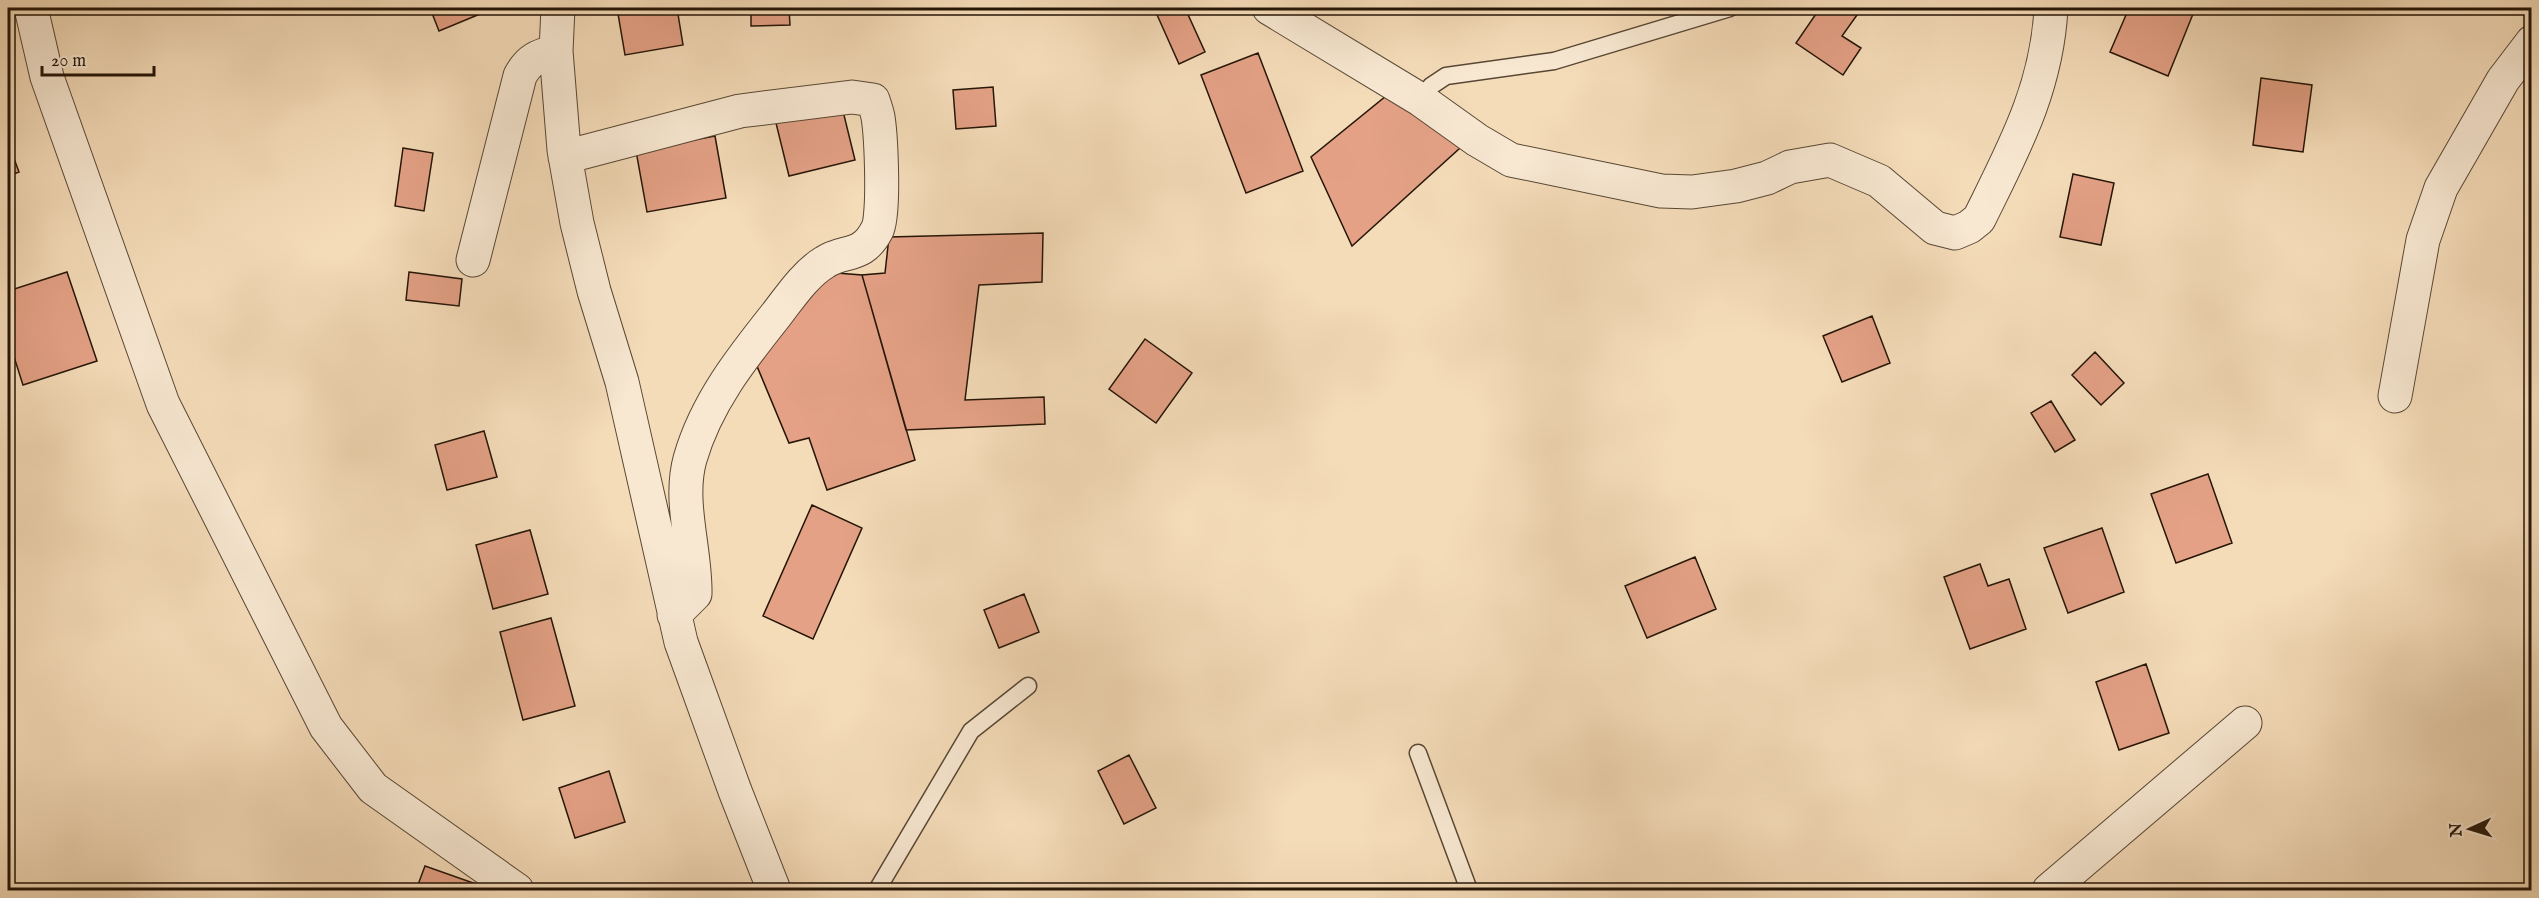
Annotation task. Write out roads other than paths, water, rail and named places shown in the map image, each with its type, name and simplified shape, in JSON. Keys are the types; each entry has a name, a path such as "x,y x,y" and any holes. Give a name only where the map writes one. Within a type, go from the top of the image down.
{"street":[{"path":"31,8 48,77 163,404 326,727 373,788 517,891"},
{"path":"558,8 556,51 558,104 565,157 594,291 622,382 681,642 774,891"},
{"path":"1269,8 1421,100 1477,140 1511,160 1661,191 1692,192 1736,186 1767,178 1790,167 1830,160 1879,181 1935,228 1955,233 1969,227 1979,219 2019,137 2040,82 2050,36 2051,8"},
{"path":"2396,396 2423,240 2441,188 2503,80 2532,42"},
{"path":"473,260 520,76 526,65 535,57 556,51"},
{"path":"565,157 740,111 762,108 852,97 873,100 878,116 881,210 879,228 869,243 850,254 826,261 800,284 736,366 718,394 704,423 690,460 686,488 696,569 695,594 674,615"},
{"path":"2049,891 2245,723"}],"lane":[{"path":"1421,100 1431,86 1446,76 1554,61 1730,8"},
{"path":"877,891 970,731 1028,686"},
{"path":"1418,753 1469,891"}]}
